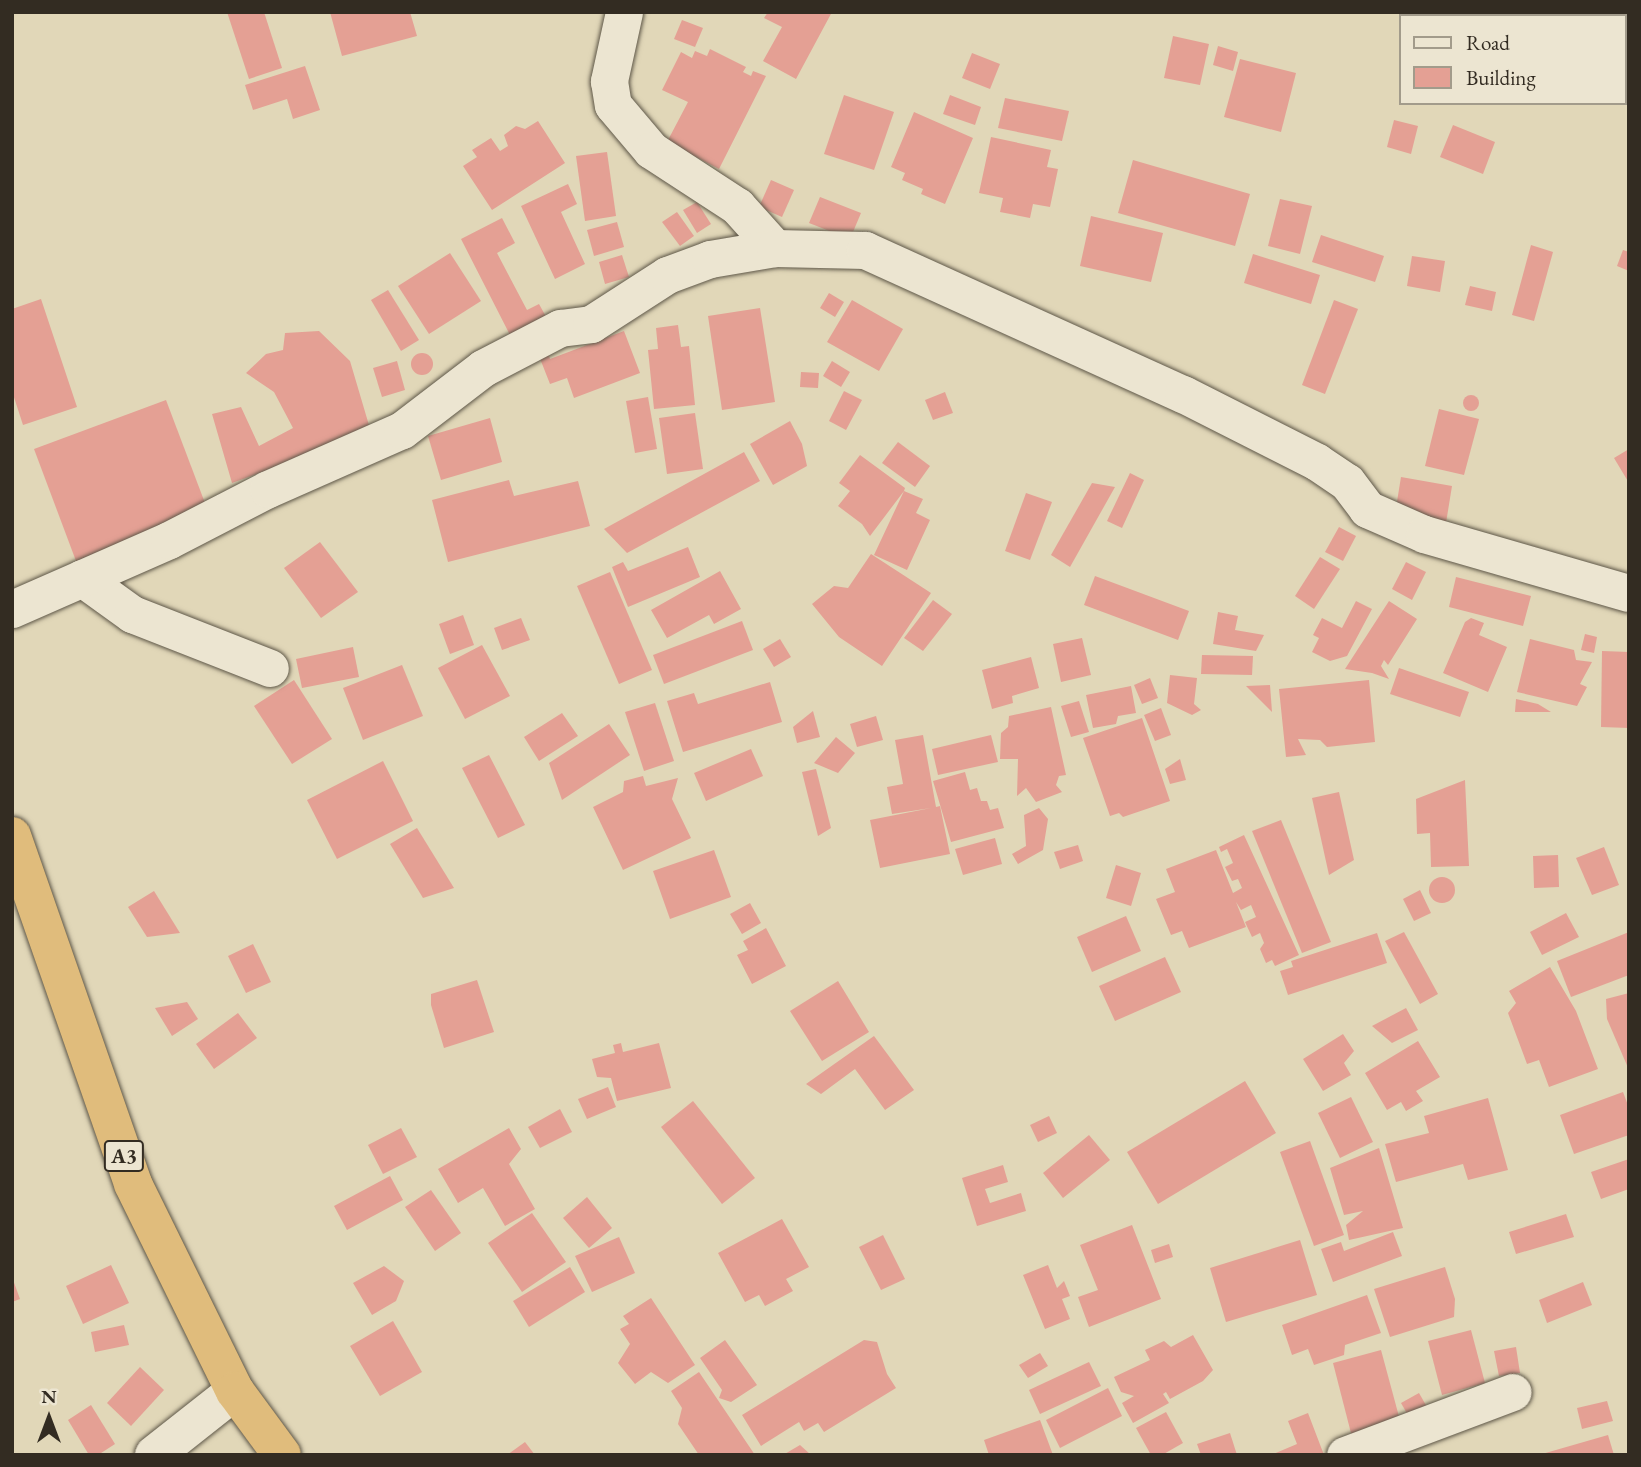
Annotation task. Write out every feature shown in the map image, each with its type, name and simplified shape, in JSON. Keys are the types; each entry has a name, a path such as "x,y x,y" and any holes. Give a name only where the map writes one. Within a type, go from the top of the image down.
{"highway":[{"name":"A3","path":"12,836 133,1184 235,1391 282,1455"}],"street":[{"path":"624,12 609,81 613,105 651,150 737,206 775,248"},
{"path":"12,609 169,540 268,489 402,430 483,368 560,328 591,324 667,275 710,259 775,248 865,250 1183,394 1293,450 1347,482 1367,509 1424,534 1629,593"},
{"path":"82,578 132,614 270,668"},
{"path":"154,1455 235,1391"},
{"path":"1345,1455 1513,1392"}],"building":[{"path":"227,12 264,12 282,68 249,79"},
{"path":"330,12 410,12 417,36 342,56"},
{"path":"768,12 832,12 796,79 763,61 782,27 764,18"},
{"path":"1572,12 1576,14 1554,14"},
{"path":"682,20 703,28 695,47 674,39"},
{"path":"1173,36 1209,44 1200,85 1164,78"},
{"path":"1218,46 1238,52 1233,71 1213,65"},
{"path":"710,49 746,67 743,72 751,76 753,71 766,76 719,169 667,142 688,102 662,90 681,52 692,58 695,51 707,56"},
{"path":"972,53 1000,64 990,89 962,78"},
{"path":"1240,59 1296,73 1281,132 1224,117"},
{"path":"305,66 320,110 293,119 287,99 253,110 245,85"},
{"path":"844,95 894,112 874,170 824,154"},
{"path":"950,95 981,107 975,125 943,114"},
{"path":"1005,98 1069,111 1062,141 998,128"},
{"path":"914,112 973,138 945,204 921,194 923,189 902,180 905,173 891,167"},
{"path":"1394,120 1418,126 1411,154 1387,147"},
{"path":"538,121 565,163 492,210 463,166 477,157 472,150 491,138 500,151 508,146 504,135 516,126 525,129"},
{"path":"1453,125 1495,142 1483,174 1440,157"},
{"path":"991,137 1051,150 1047,167 1058,169 1050,207 1033,204 1030,218 1000,212 1003,198 979,193"},
{"path":"607,152 616,216 585,221 576,156"},
{"path":"1133,160 1250,194 1235,246 1118,213"},
{"path":"771,180 794,190 782,217 759,207"},
{"path":"568,184 577,204 561,212 585,264 555,279 521,206"},
{"path":"820,197 861,213 850,239 809,223"},
{"path":"1280,199 1312,206 1300,254 1268,246"},
{"path":"697,202 711,224 697,233 683,210"},
{"path":"677,212 694,236 680,246 662,222"},
{"path":"1091,216 1163,233 1151,282 1080,266"},
{"path":"502,218 515,243 497,253 527,310 539,304 549,322 513,341 461,239"},
{"path":"617,222 624,247 594,256 587,230"},
{"path":"1321,235 1384,256 1375,282 1312,262"},
{"path":"1531,245 1553,252 1534,321 1512,315"},
{"path":"1623,250 1629,252 1629,271 1617,266"},
{"path":"450,253 481,301 429,334 398,286"},
{"path":"1253,254 1320,275 1311,304 1244,283"},
{"path":"622,255 629,277 605,284 599,262"},
{"path":"1412,256 1445,261 1440,292 1407,286"},
{"path":"1470,286 1496,292 1492,311 1465,305"},
{"path":"388,290 419,340 401,351 371,300"},
{"path":"829,293 844,302 835,317 820,308"},
{"path":"41,299 77,407 23,425 12,391 12,309"},
{"path":"852,300 903,329 879,371 827,342"},
{"path":"1334,300 1358,309 1325,394 1302,385"},
{"path":"760,308 775,402 722,410 708,316"},
{"path":"678,325 681,347 689,346 695,405 654,409 648,350 658,349 656,328"},
{"path":"319,331 350,361 371,432 232,483 212,414 241,407 259,446 293,428 274,392 246,373 266,354 283,350 285,333"},
{"path":"624,331 640,373 574,398 567,378 550,384 539,356 548,353 550,359"},
{"path":"418,353 426,353 433,360 433,368 426,375 418,375 411,368 411,360"},
{"path":"397,361 405,390 382,397 373,368"},
{"path":"832,361 850,372 841,387 823,376"},
{"path":"801,372 819,373 818,388 800,387"},
{"path":"844,391 862,400 846,430 829,421"},
{"path":"945,392 953,413 933,420 925,400"},
{"path":"1471,395 1479,403 1471,411 1463,403"},
{"path":"648,397 657,449 635,453 626,401"},
{"path":"166,400 208,511 76,561 34,449"},
{"path":"1439,409 1479,419 1464,475 1425,466"},
{"path":"695,413 703,469 667,474 659,418"},
{"path":"490,418 502,462 441,480 428,436"},
{"path":"790,421 802,444 807,466 773,485 750,444"},
{"path":"898,442 930,466 915,487 882,463"},
{"path":"1629,449 1629,483 1614,458"},
{"path":"744,452 760,481 627,553 604,529"},
{"path":"860,455 905,488 870,536 862,524 838,506 850,491 839,483"},
{"path":"1130,473 1144,480 1122,528 1107,521"},
{"path":"1401,477 1452,486 1446,523 1395,514"},
{"path":"509,480 514,496 578,481 590,526 448,562 432,500"},
{"path":"1092,483 1115,487 1070,567 1051,555"},
{"path":"904,491 923,499 916,513 930,520 907,570 874,555"},
{"path":"1026,493 1052,502 1030,560 1005,551"},
{"path":"1339,527 1356,536 1343,561 1325,552"},
{"path":"320,542 358,592 321,618 284,568"},
{"path":"688,547 700,577 628,607 612,567 623,562 628,571"},
{"path":"871,554 931,593 882,666 839,637 812,604 834,586 848,588"},
{"path":"1320,557 1340,569 1314,609 1295,596"},
{"path":"1406,562 1426,572 1412,600 1392,589"},
{"path":"720,571 741,609 714,624 709,615 667,638 651,610"},
{"path":"610,572 652,670 619,684 577,586"},
{"path":"1095,576 1189,611 1178,640 1084,605"},
{"path":"1456,577 1531,596 1523,626 1449,607"},
{"path":"933,600 952,614 923,651 904,638"},
{"path":"1356,601 1372,609 1347,656 1330,661 1312,652 1319,638 1313,635 1322,618 1342,628"},
{"path":"1389,601 1417,619 1388,665 1384,660 1381,666 1389,679 1345,669"},
{"path":"1218,612 1238,616 1235,630 1264,635 1256,651 1213,644"},
{"path":"463,615 474,645 450,654 439,624"},
{"path":"521,618 530,640 502,650 494,628"},
{"path":"1471,618 1484,623 1479,635 1507,647 1488,692 1443,673 1465,622"},
{"path":"742,621 753,650 664,684 653,655"},
{"path":"1585,634 1597,637 1594,653 1581,650"},
{"path":"1082,638 1091,675 1061,682 1053,644"},
{"path":"780,639 791,657 774,667 763,649"},
{"path":"1530,639 1574,650 1576,660 1592,662 1580,684 1587,687 1577,706 1517,692"},
{"path":"482,645 510,696 465,719 438,668"},
{"path":"353,647 359,677 302,688 296,659"},
{"path":"1602,651 1629,652 1629,728 1601,727"},
{"path":"1202,655 1253,656 1252,675 1201,674"},
{"path":"1031,657 1039,688 1012,696 1013,703 992,709 982,670"},
{"path":"402,665 423,716 363,740 343,688"},
{"path":"1399,668 1469,692 1460,717 1390,694"},
{"path":"1170,675 1197,678 1194,704 1201,710 1192,715 1167,703"},
{"path":"1150,678 1158,698 1142,704 1134,685"},
{"path":"294,680 332,739 292,764 254,706"},
{"path":"1369,680 1375,742 1327,747 1320,740 1298,739 1306,755 1286,757 1279,689"},
{"path":"770,682 782,722 683,752 667,701 694,693 698,704"},
{"path":"1270,685 1272,712 1246,686"},
{"path":"1131,686 1136,713 1118,716 1116,724 1093,728 1086,695"},
{"path":"1516,699 1538,704 1551,712 1515,712"},
{"path":"1079,701 1089,732 1071,737 1061,706"},
{"path":"655,703 674,761 644,771 625,712"},
{"path":"1051,707 1066,775 1059,776 1056,785 1062,792 1036,802 1026,788 1017,796 1018,759 1000,759 1001,733 1008,727 1009,716"},
{"path":"1161,708 1171,735 1155,741 1144,715"},
{"path":"813,711 820,737 797,743 793,727"},
{"path":"562,713 578,736 539,761 524,737"},
{"path":"876,716 883,740 857,747 850,724"},
{"path":"1142,718 1170,801 1123,817 1119,813 1110,816 1083,738"},
{"path":"609,724 630,755 562,800 549,763"},
{"path":"923,735 936,807 940,806 950,854 880,868 870,820 931,808 892,814 887,787 903,784 895,740"},
{"path":"991,735 998,762 938,775 932,749"},
{"path":"836,737 855,753 838,773 814,763"},
{"path":"751,749 763,776 706,801 694,773"},
{"path":"489,755 525,825 498,838 462,768"},
{"path":"1180,759 1186,780 1170,784 1165,769"},
{"path":"383,761 413,821 337,859 307,800"},
{"path":"816,769 831,828 818,836 802,772"},
{"path":"965,772 970,790 977,788 981,801 987,801 990,810 998,808 1004,828 951,842 933,781"},
{"path":"643,776 646,786 678,778 672,799 691,838 623,870 593,807 623,792 624,781"},
{"path":"1465,780 1469,866 1431,867 1430,833 1417,834 1416,799"},
{"path":"1339,792 1354,860 1329,875 1312,798"},
{"path":"1039,808 1048,819 1043,850 1018,864 1012,854 1026,846 1024,815"},
{"path":"1281,820 1331,942 1302,953 1252,831"},
{"path":"417,828 454,888 423,898 390,844"},
{"path":"1244,835 1299,955 1275,966 1272,960 1266,963 1260,949 1264,943 1260,933 1252,937 1245,922 1256,917 1251,905 1241,910 1236,902 1246,927 1189,948 1182,931 1171,935 1156,899 1175,892 1166,869 1216,850 1233,893 1242,888 1238,879 1232,881 1225,867 1233,863 1227,849 1221,852 1219,847"},
{"path":"995,838 1002,864 963,875 955,849"},
{"path":"1078,845 1083,861 1060,869 1054,852"},
{"path":"1604,847 1619,885 1592,895 1576,858"},
{"path":"714,850 731,897 670,919 653,871"},
{"path":"1558,855 1559,887 1534,888 1533,856"},
{"path":"1116,865 1141,873 1131,906 1106,898"},
{"path":"1442,877 1451,881 1455,890 1451,899 1442,903 1433,899 1429,890 1433,881"},
{"path":"1420,890 1431,913 1414,921 1403,899"},
{"path":"154,891 180,933 147,937 128,907"},
{"path":"750,903 761,923 742,934 730,914"},
{"path":"1566,913 1579,937 1542,955 1530,932"},
{"path":"1126,916 1141,951 1092,972 1077,937"},
{"path":"766,928 786,966 752,984 737,955 748,950 743,941"},
{"path":"1404,932 1438,994 1420,1004 1385,941"},
{"path":"1629,932 1629,975 1571,997 1557,961"},
{"path":"1377,933 1387,963 1288,995 1280,971 1293,967 1291,961"},
{"path":"253,944 271,982 246,993 228,956"},
{"path":"1165,957 1181,992 1115,1021 1099,986"},
{"path":"1550,967 1576,1011 1598,1069 1549,1087 1539,1060 1527,1064 1508,1013 1516,1003 1509,991"},
{"path":"477,980 494,1032 444,1048 431,1005 431,994"},
{"path":"838,981 869,1032 822,1061 790,1011"},
{"path":"1629,993 1629,1070 1607,1019 1606,999"},
{"path":"187,1002 198,1019 172,1036 155,1008"},
{"path":"1406,1008 1418,1030 1392,1043 1372,1026"},
{"path":"238,1013 257,1038 214,1069 196,1044"},
{"path":"1343,1034 1354,1051 1344,1063 1351,1075 1323,1091 1303,1059"},
{"path":"874,1036 914,1090 885,1110 855,1069 821,1094 806,1084"},
{"path":"1418,1041 1440,1077 1416,1091 1423,1101 1406,1111 1401,1102 1387,1110 1365,1073"},
{"path":"621,1043 623,1052 659,1043 671,1088 617,1101 611,1078 597,1077 592,1059 615,1053 613,1045"},
{"path":"1245,1081 1276,1133 1158,1204 1127,1152"},
{"path":"608,1087 616,1107 587,1119 578,1099"},
{"path":"1623,1092 1629,1108 1629,1135 1574,1154 1560,1115"},
{"path":"1351,1097 1373,1142 1340,1158 1318,1113"},
{"path":"1488,1098 1508,1170 1468,1180 1463,1164 1396,1182 1385,1144 1429,1133 1424,1116"},
{"path":"693,1101 755,1178 722,1204 661,1127"},
{"path":"560,1109 572,1132 540,1148 528,1127"},
{"path":"1049,1116 1057,1133 1038,1142 1030,1125"},
{"path":"401,1128 417,1157 383,1174 368,1145"},
{"path":"509,1128 521,1149 509,1164 535,1209 505,1226 483,1188 458,1203 438,1169"},
{"path":"1089,1135 1110,1160 1063,1198 1043,1173"},
{"path":"1310,1141 1344,1235 1314,1246 1280,1152"},
{"path":"1379,1148 1403,1228 1349,1240 1346,1225 1363,1211 1344,1215 1330,1168"},
{"path":"1629,1159 1629,1189 1601,1199 1591,1172"},
{"path":"1003,1165 1008,1182 985,1189 990,1203 1021,1193 1026,1211 977,1226 962,1178"},
{"path":"390,1176 403,1200 347,1230 334,1206"},
{"path":"431,1190 461,1233 435,1251 405,1207"},
{"path":"587,1197 612,1228 589,1248 563,1218"},
{"path":"532,1213 566,1262 522,1292 488,1243"},
{"path":"1566,1214 1574,1237 1516,1254 1509,1232"},
{"path":"782,1219 809,1267 786,1279 793,1291 765,1306 759,1295 745,1302 718,1253"},
{"path":"1132,1225 1161,1299 1089,1327 1078,1297 1098,1290 1080,1245"},
{"path":"1393,1232 1402,1256 1333,1282 1321,1249 1341,1242 1344,1251"},
{"path":"883,1235 905,1279 881,1290 859,1247"},
{"path":"619,1237 635,1273 592,1292 575,1256"},
{"path":"1300,1240 1317,1295 1226,1322 1210,1268"},
{"path":"1169,1244 1173,1257 1155,1263 1151,1250"},
{"path":"111,1265 129,1303 83,1324 66,1286"},
{"path":"1048,1265 1057,1288 1064,1281 1070,1296 1062,1299 1070,1319 1045,1329 1023,1275"},
{"path":"384,1266 404,1281 396,1301 372,1315 353,1283"},
{"path":"570,1267 585,1292 529,1327 513,1301"},
{"path":"1445,1267 1455,1299 1454,1317 1390,1337 1374,1289"},
{"path":"12,1277 20,1299 12,1302"},
{"path":"1583,1282 1592,1305 1547,1323 1539,1300"},
{"path":"1367,1295 1381,1333 1345,1345 1344,1355 1314,1365 1308,1349 1292,1355 1282,1325"},
{"path":"651,1298 695,1365 668,1383 651,1372 635,1384 618,1363 630,1344 620,1329 629,1324 623,1316"},
{"path":"393,1321 422,1372 380,1396 350,1346"},
{"path":"124,1325 129,1345 95,1352 91,1332"},
{"path":"1471,1330 1485,1383 1442,1395 1428,1341"},
{"path":"1193,1335 1213,1370 1203,1381 1170,1399 1166,1392 1163,1394 1169,1403 1133,1423 1122,1403 1134,1396 1121,1392 1114,1377 1150,1360 1145,1350 1164,1341 1171,1347"},
{"path":"725,1340 757,1385 731,1402 719,1398 722,1390 700,1358"},
{"path":"864,1340 877,1342 887,1374 896,1388 824,1432 818,1423 804,1431 799,1422 761,1446 742,1415"},
{"path":"1516,1347 1520,1373 1499,1376 1494,1351"},
{"path":"1381,1350 1401,1424 1352,1437 1333,1363"},
{"path":"1040,1353 1048,1366 1028,1378 1019,1365"},
{"path":"1089,1362 1101,1386 1040,1414 1029,1390"},
{"path":"140,1367 164,1390 131,1426 107,1403"},
{"path":"699,1372 755,1455 699,1455 678,1424 682,1408 671,1391"},
{"path":"1108,1388 1122,1416 1060,1448 1046,1420"},
{"path":"1419,1393 1427,1407 1409,1417 1401,1403"},
{"path":"1607,1401 1613,1421 1582,1429 1577,1408"},
{"path":"91,1405 115,1444 98,1455 89,1455 68,1420"},
{"path":"1166,1412 1183,1443 1162,1455 1151,1455 1136,1428"},
{"path":"1308,1413 1324,1455 1271,1455 1297,1444 1288,1421"},
{"path":"1040,1420 1053,1455 989,1455 984,1440"},
{"path":"1230,1433 1237,1455 1201,1455 1197,1444"},
{"path":"1608,1435 1614,1455 1542,1455 1542,1454"},
{"path":"525,1442 535,1455 507,1455"},
{"path":"800,1445 811,1455 783,1455"}]}
